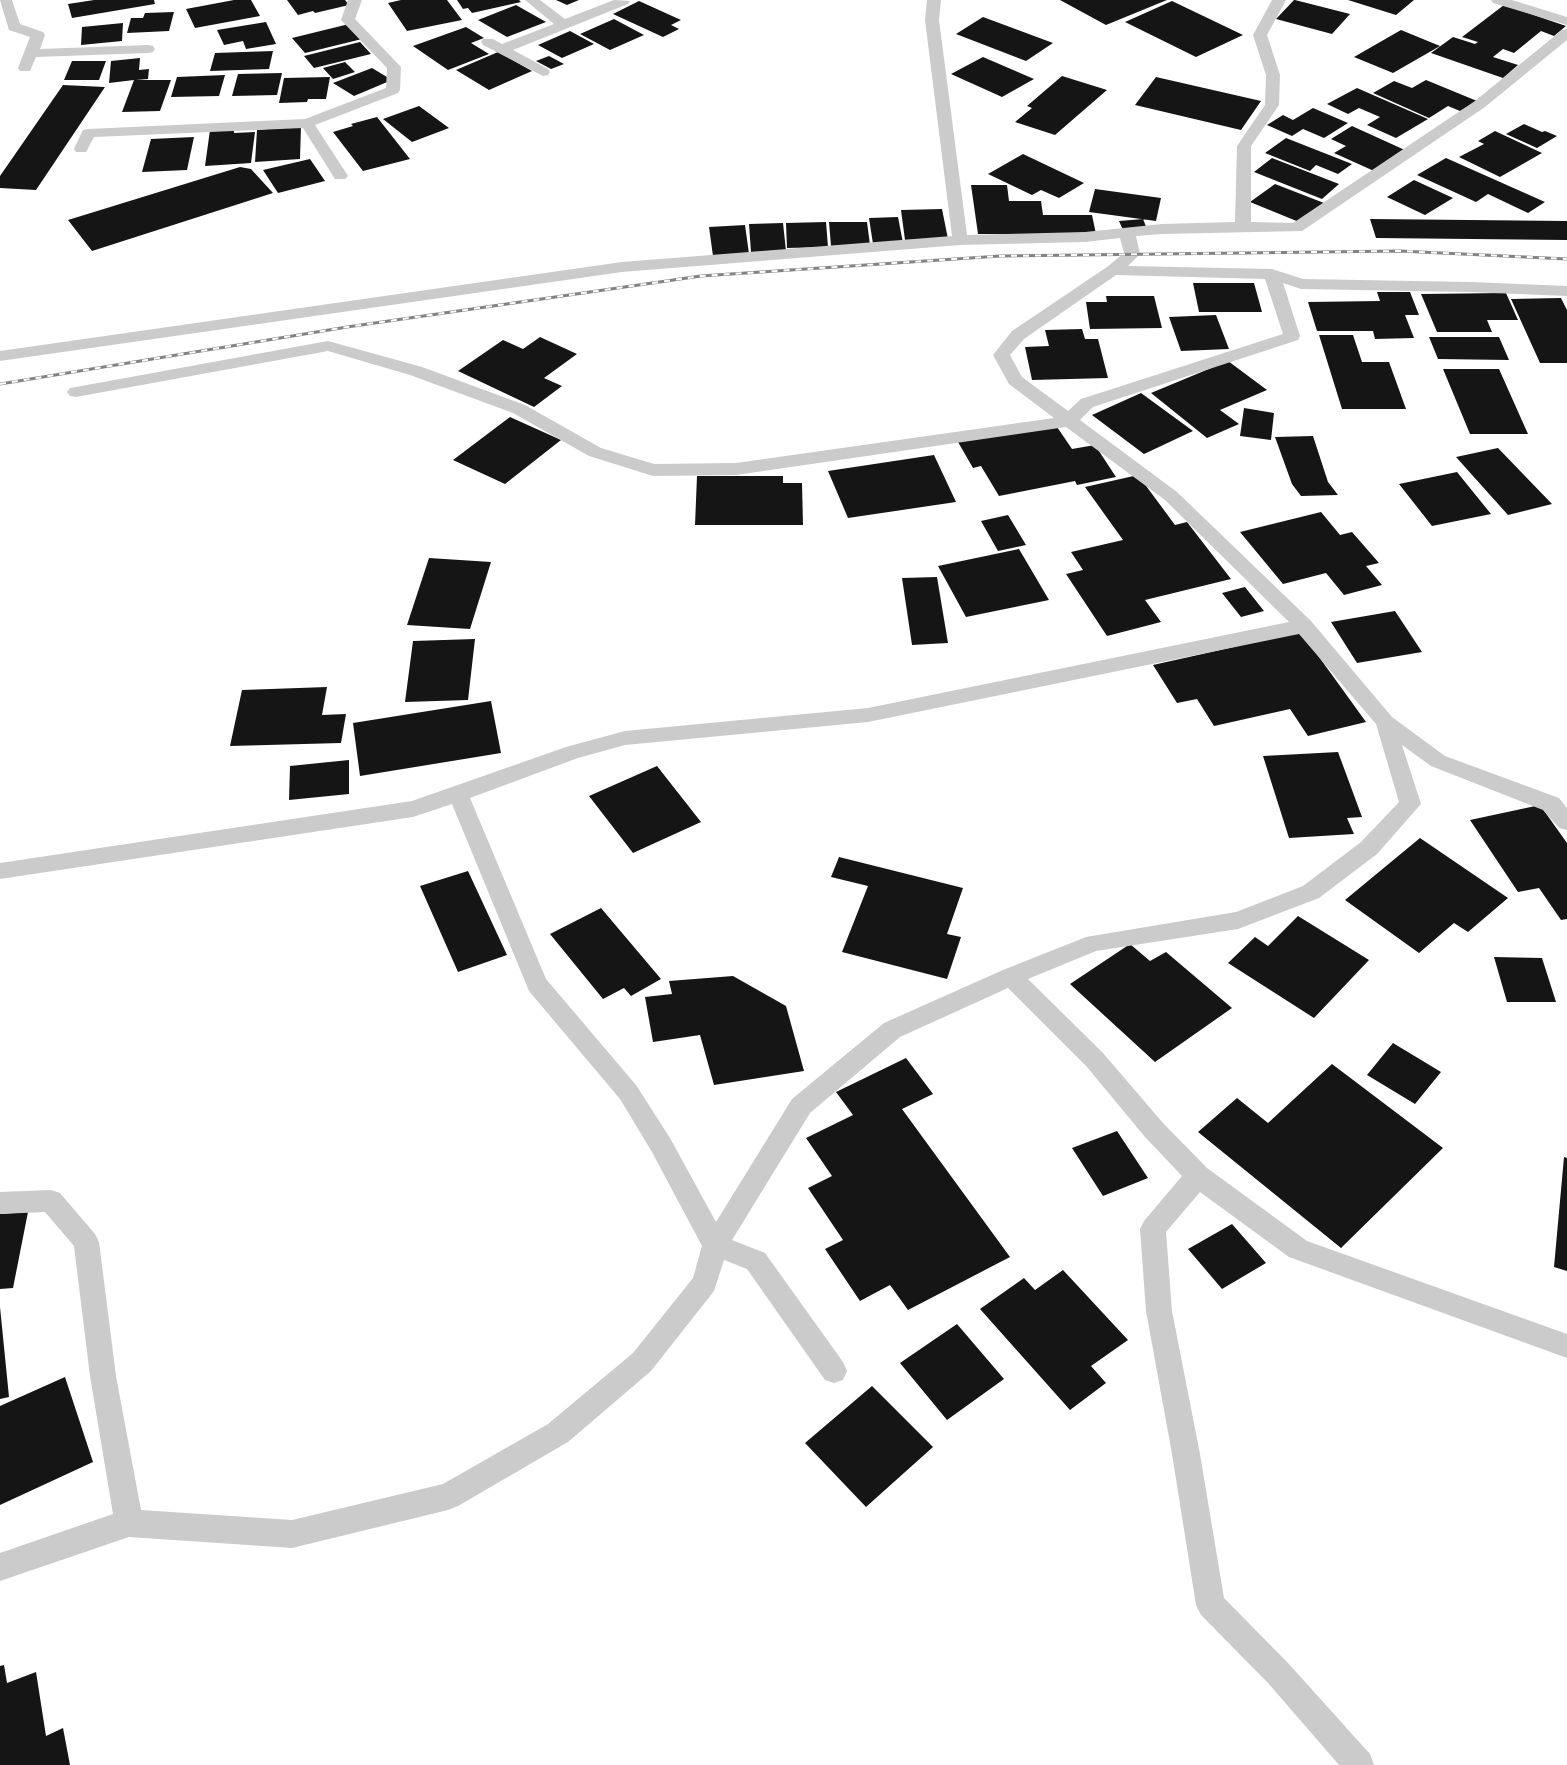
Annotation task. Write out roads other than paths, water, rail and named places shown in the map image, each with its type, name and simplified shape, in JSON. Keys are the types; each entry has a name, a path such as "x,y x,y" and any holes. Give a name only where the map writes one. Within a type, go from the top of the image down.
{"street":[{"path":"6,0 14,27 38,35 25,68"},
{"path":"0,2 9,0"},
{"path":"81,149 88,133 307,124 393,90 394,67 348,20 355,0"},
{"path":"532,0 564,25"},
{"path":"934,0 932,20 960,240"},
{"path":"1243,227 1244,146 1272,105 1273,75 1260,35 1279,0"},
{"path":"1498,0 1567,21"},
{"path":"502,49 623,1"},
{"path":"0,356 622,266 960,240 1085,237 1162,229 1243,227 1296,228 1480,104 1567,33"},
{"path":"488,42 543,72"},
{"path":"31,53 148,49"},
{"path":"307,124 340,176"},
{"path":"1127,233 1132,254 1113,270 1018,335 1001,355 1014,380 1171,496 1304,626 1385,722 1438,761 1551,804 1567,822"},
{"path":"1113,270 1272,274 1301,284 1470,287 1567,291"},
{"path":"76,392 328,346 416,371 519,409 595,452 653,470 736,468 1068,421 1087,403 1292,336 1272,274"},
{"path":"0,871 413,808 458,794 573,752 625,738 868,715 1304,626"},
{"path":"0,1566 129,1523 292,1534 448,1496 558,1433 642,1362 705,1283 715,1245 802,1106 854,1060 892,1030 1011,976 1094,943 1238,920 1311,892 1368,848 1410,804 1385,722"},
{"path":"458,794 537,984 628,1092 661,1145 715,1245 756,1261 834,1371"},
{"path":"1011,976 1095,1060 1154,1130 1198,1176 1298,1249 1567,1346"},
{"path":"1198,1176 1153,1229 1159,1311 1186,1454 1211,1605 1278,1673 1359,1765"},
{"path":"0,1203 51,1201 86,1242 103,1376 129,1523"}],"railway":[{"path":"0,384 347,327 701,276 1000,256 1400,251 1567,259"}]}
